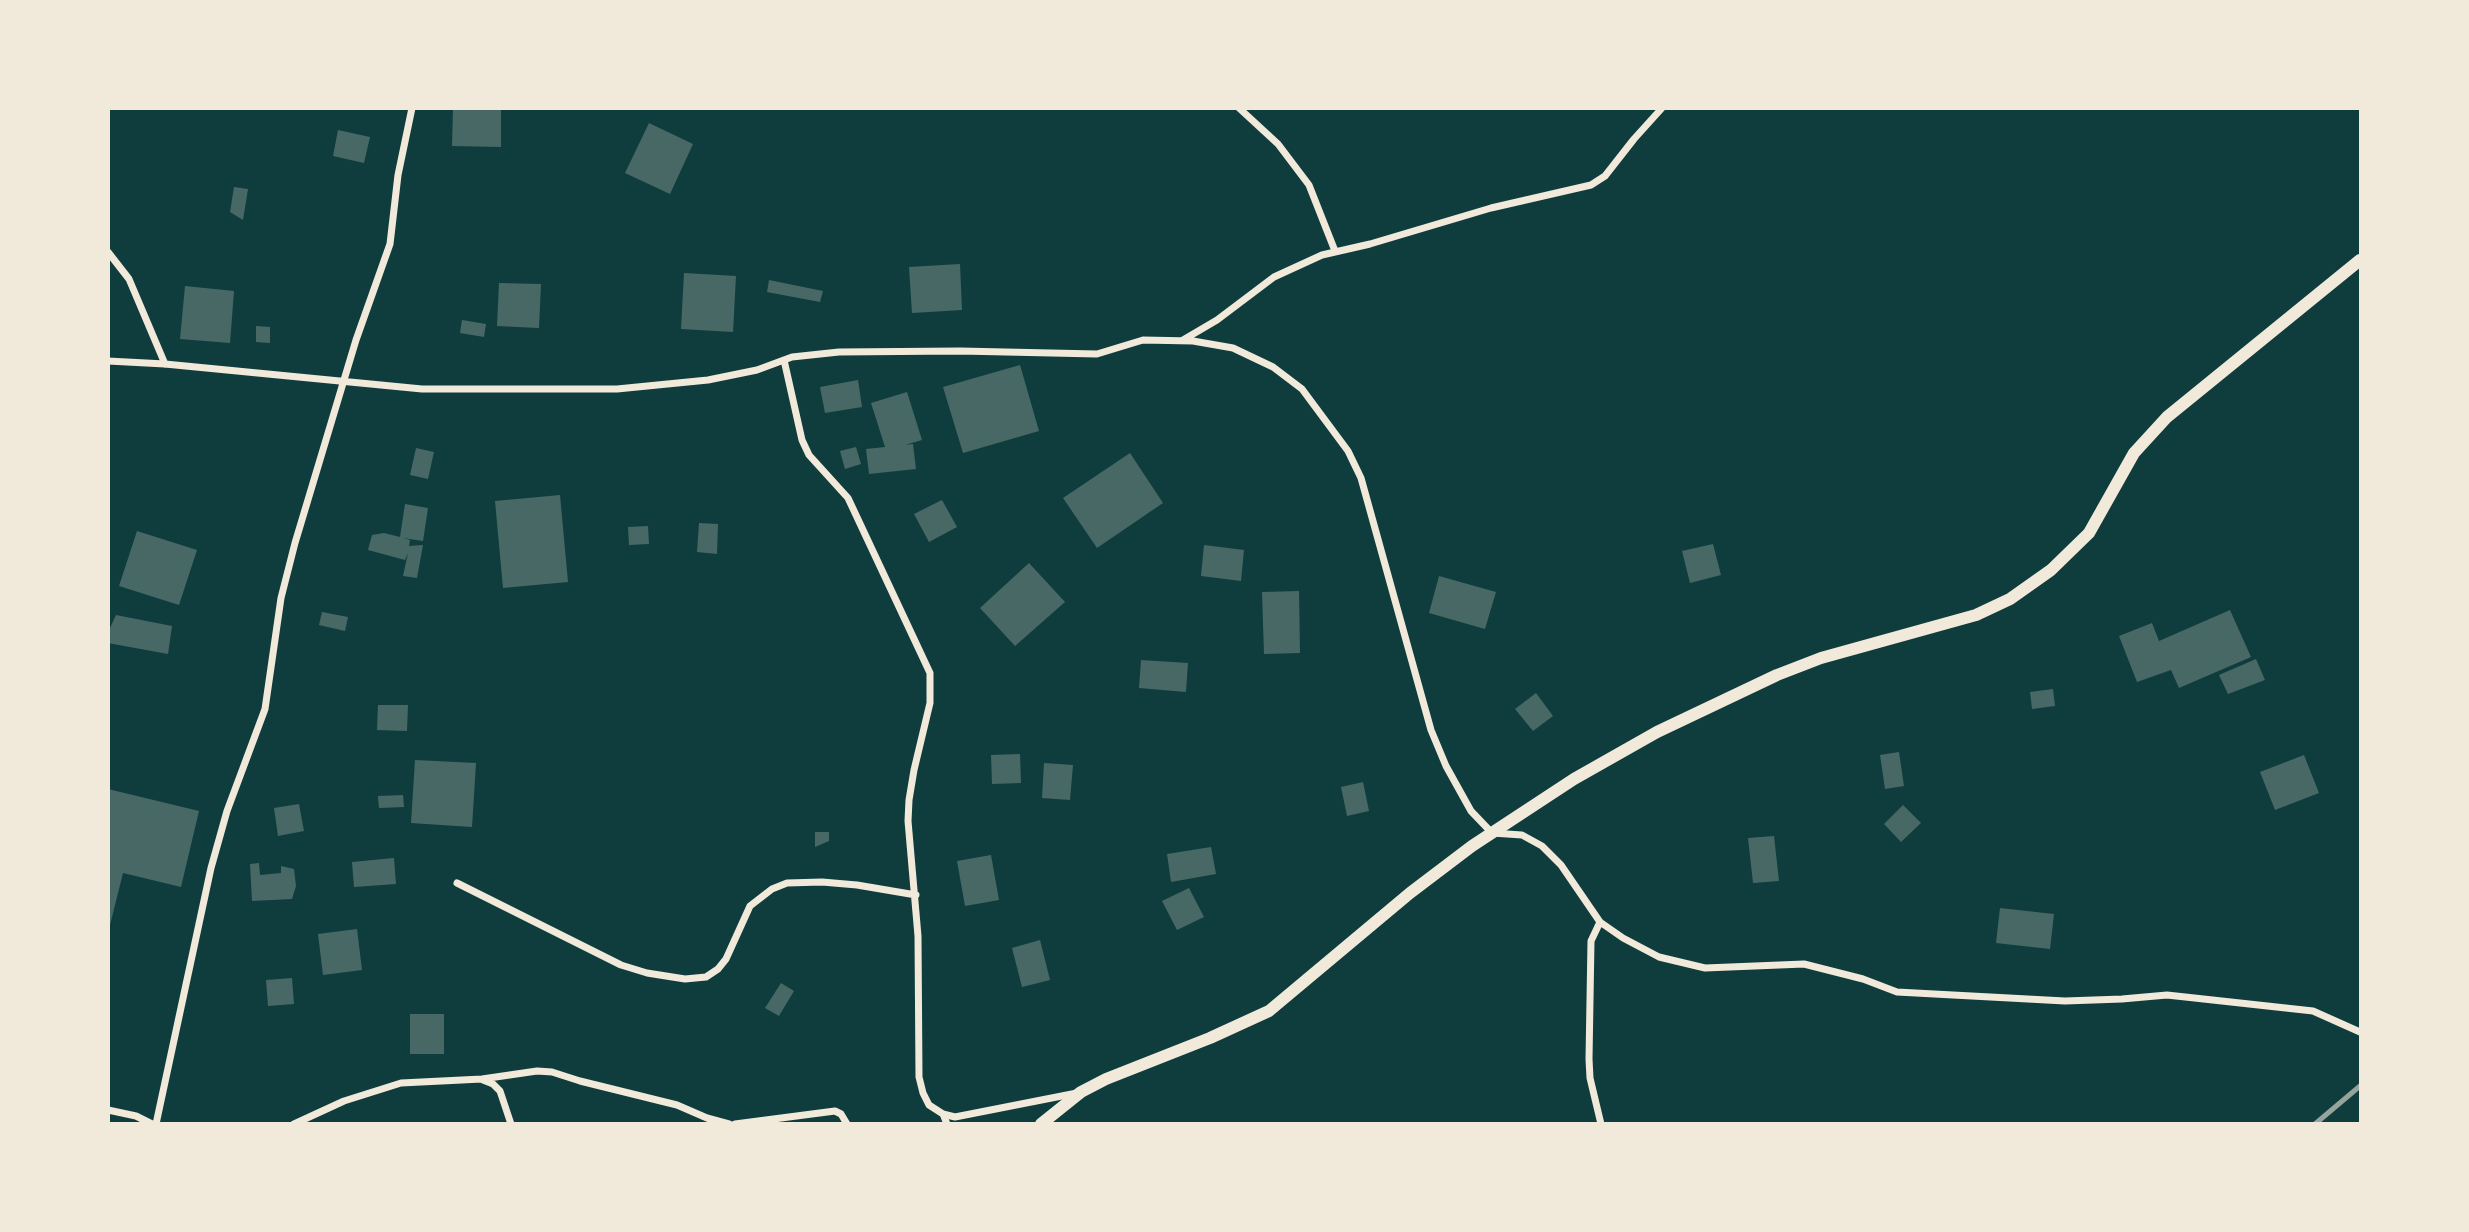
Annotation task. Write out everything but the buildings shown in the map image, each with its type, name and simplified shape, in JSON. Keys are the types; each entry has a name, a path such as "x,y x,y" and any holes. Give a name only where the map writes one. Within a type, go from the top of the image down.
{"street":[{"path":"108,1110 136,1116 154,1124 211,867 227,811 265,709 281,598 295,543 390,244 398,175 412,108"},
{"path":"1239,108 1278,144 1309,185 1335,251"},
{"path":"1182,341 1217,320 1274,277 1297,265 1335,251 1370,244 1491,208 1591,185 1605,176 1662,108"},
{"path":"108,251 129,279 165,364"},
{"path":"1041,1124 1081,1092 1107,1079 1269,1011 1410,893 1492,833 1574,779 1657,732 1777,675 1821,658 1976,615 2010,599 2051,570 2089,533 2134,453 2167,417 2361,260"},
{"path":"108,361 422,389 618,389 708,380 757,370 784,360 839,352 1097,354 1143,340 1182,341 1233,348 1273,367 1302,389 1332,433 1348,451 1361,478 1431,730 1456,787 1471,811 1492,833 1522,835 1542,846 1561,865 1600,922 1623,938 1659,957 1705,968 1804,964 1863,979 1897,992 1924,994 2064,1001 2166,995 2313,1011 2361,1032"},
{"path":"784,360 802,440 809,455 848,498 930,673 930,703 909,800 908,821 916,895 919,1077 923,1093 929,1105 943,1114 955,1117 1081,1092"},
{"path":"457,883 621,965 647,973 685,979 706,977 718,969 726,959 750,906 772,889 787,883 857,885 916,895"},
{"path":"1600,922 1591,941 1589,1059 1590,1078 1601,1124"},
{"path":"294,1124 366,1093 401,1083 482,1079 537,1071 552,1072 580,1082 677,1105 729,1124"},
{"path":"482,1079 500,1091 511,1124"},
{"path":"735,1124 835,1111 841,1114 847,1124"},
{"path":"943,1114 947,1124"}],"railway":[{"path":"2315,1124 2360,1086"}]}
